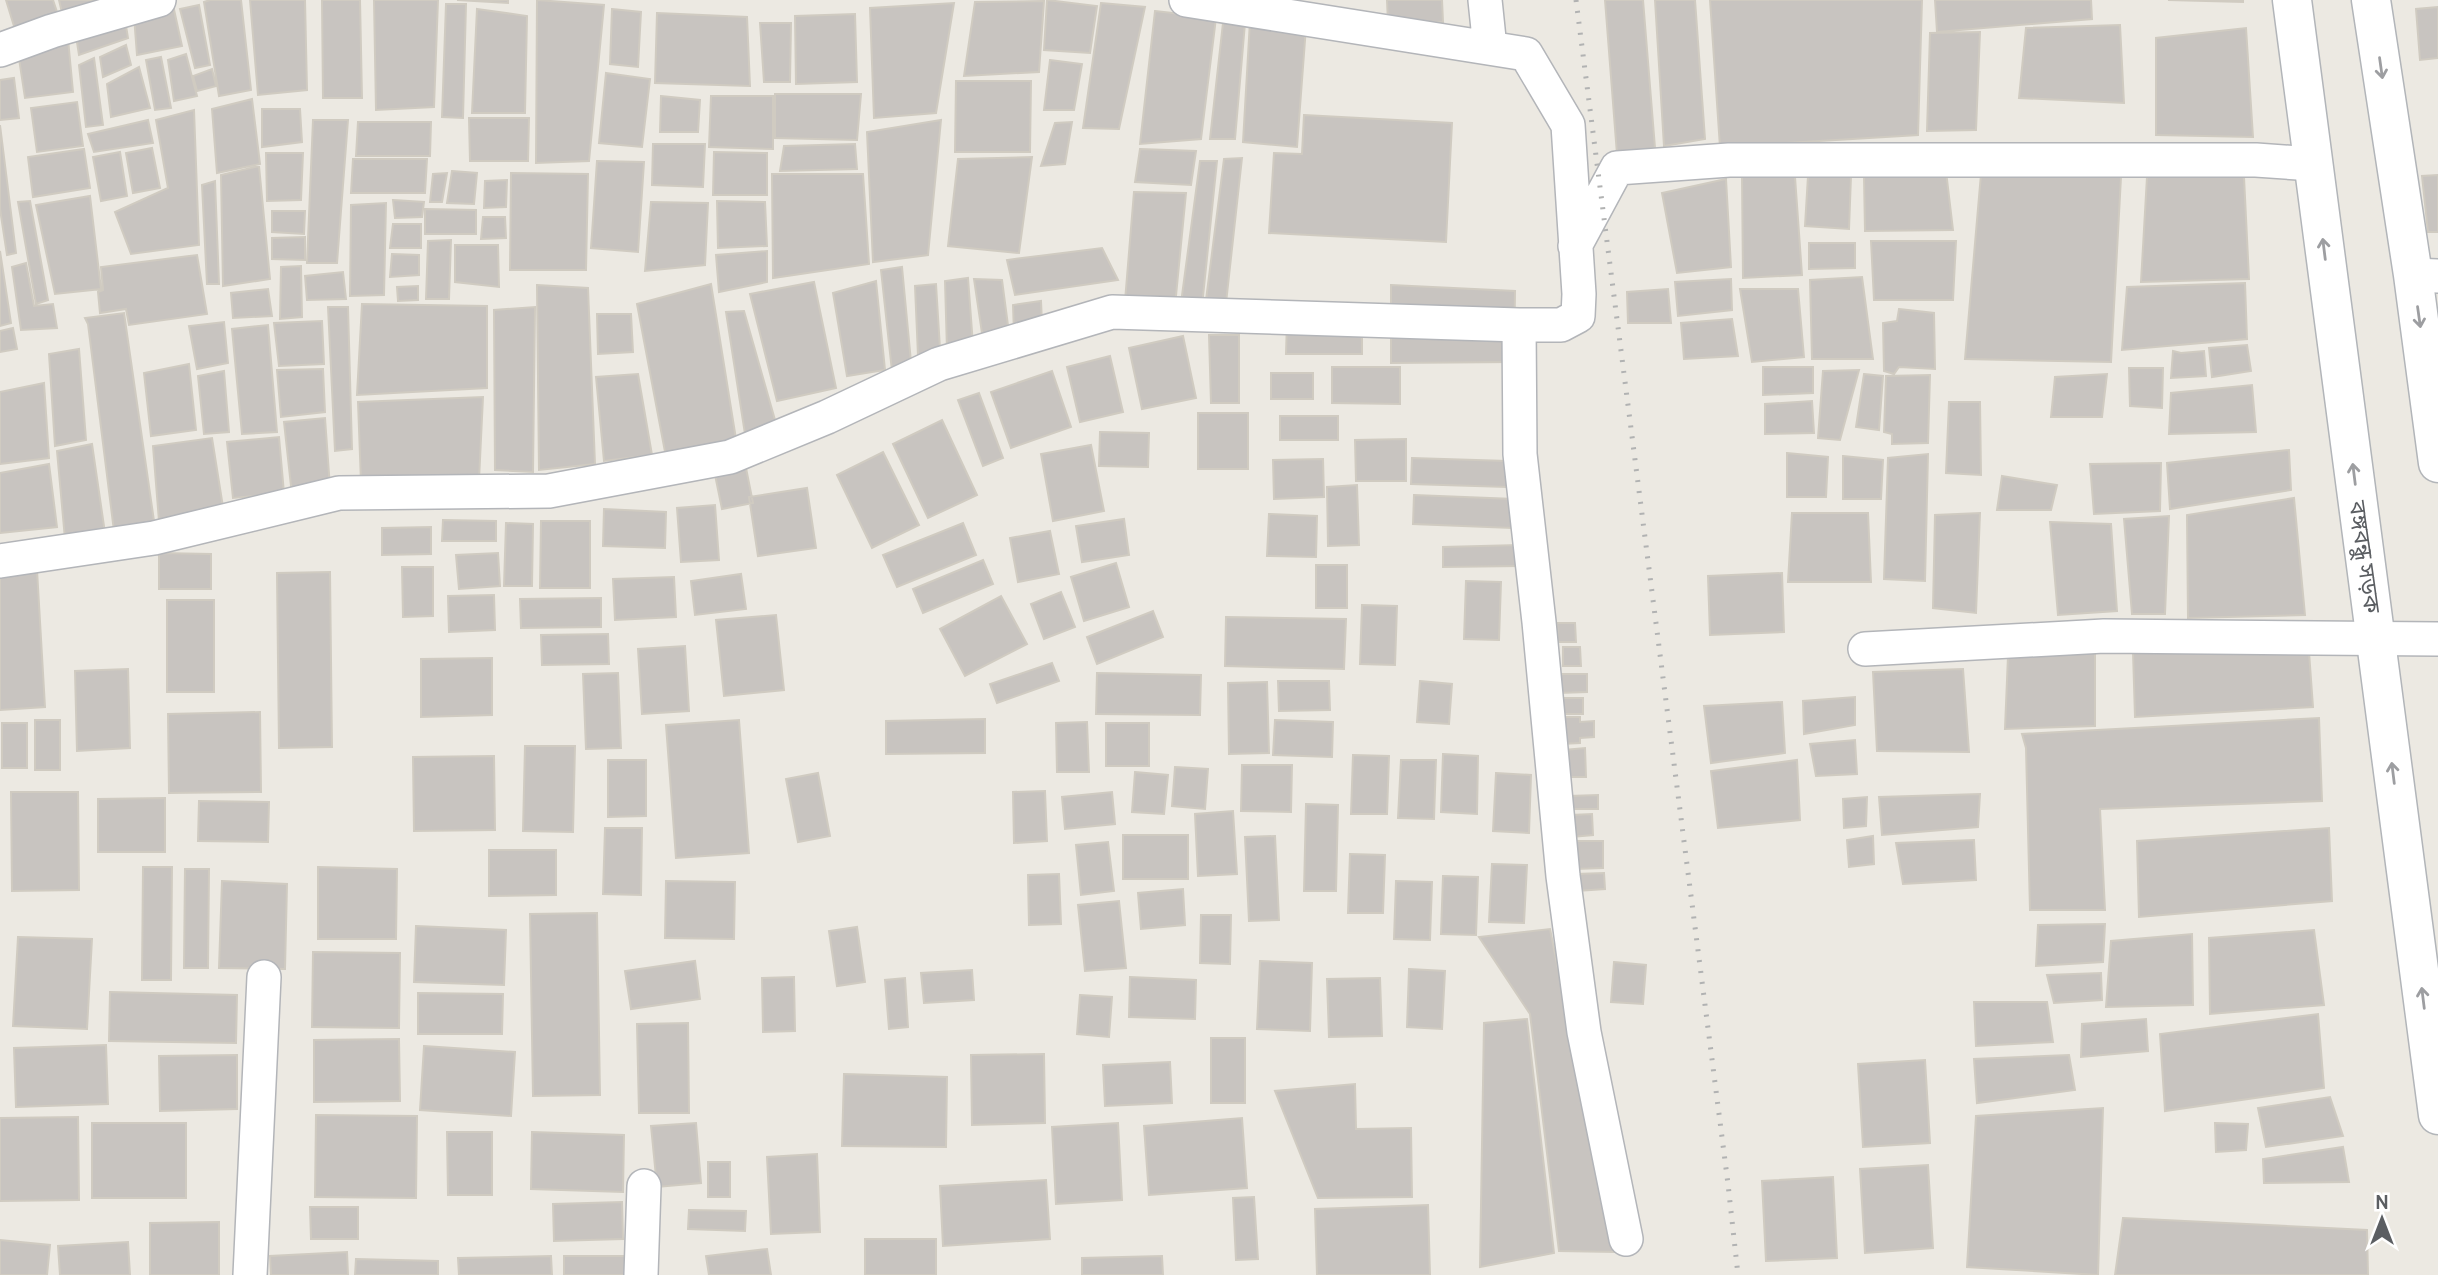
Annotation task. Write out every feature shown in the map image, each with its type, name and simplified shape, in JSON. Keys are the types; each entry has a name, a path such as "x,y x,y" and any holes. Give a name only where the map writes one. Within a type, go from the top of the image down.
{"main road":[{"name":"বঙ্গবন্ধু সড়ক","path":"2292,0 2438,1115"},
{"path":"2371,0 2426,275 2438,463"}],"street":[{"path":"0,50 52,31 159,0"},
{"path":"0,561 154,538 339,493 549,491 730,457 827,417 939,364 1112,312 1519,326 1561,326 1578,316 1579,294 1568,125 1526,54 1186,0"},
{"path":"1485,0 1490,48"},
{"path":"1575,246 1617,169 1729,160 2256,160 2313,163"},
{"path":"1519,326 1520,454 1563,876 1584,1032 1626,1239"},
{"path":"1865,649 2104,636 2438,639"},
{"path":"250,1275 264,977"},
{"path":"641,1275 644,1186"}],"building":[{"path":"6,0 53,0 60,21 17,36"},
{"path":"59,0 109,0 63,17"},
{"path":"241,0 251,90 219,96 204,2"},
{"path":"250,0 305,0 307,90 258,95"},
{"path":"322,0 360,0 362,98 323,98"},
{"path":"374,0 438,0 434,107 376,110"},
{"path":"457,0 508,0 508,3"},
{"path":"537,0 604,5 589,161 536,163"},
{"path":"1047,0 1097,6 1090,53 1044,50"},
{"path":"1387,0 1442,0 1443,22 1388,23"},
{"path":"1605,0 1643,0 1655,148 1617,154"},
{"path":"1655,0 1695,0 1705,139 1664,146"},
{"path":"1710,0 1922,0 1918,135 1720,147"},
{"path":"1935,0 2091,0 2092,19 1937,32"},
{"path":"2168,0 2243,0 2243,2"},
{"path":"1044,1 1039,72 964,76 975,2"},
{"path":"954,3 936,113 874,118 870,8"},
{"path":"1101,3 1145,7 1119,129 1083,128"},
{"path":"446,4 466,4 463,118 442,117"},
{"path":"173,5 182,46 137,55 134,16"},
{"path":"199,5 210,65 195,68 180,9"},
{"path":"2438,7 2438,58 2420,60 2416,9"},
{"path":"477,9 527,16 525,113 472,113"},
{"path":"612,9 641,12 638,67 610,64"},
{"path":"1155,11 1216,18 1201,139 1140,144"},
{"path":"657,13 747,17 750,86 655,83"},
{"path":"855,14 857,82 796,84 795,16"},
{"path":"125,20 128,38 79,55 76,36"},
{"path":"1250,21 1306,27 1297,147 1243,142"},
{"path":"760,23 791,23 790,82 764,82"},
{"path":"1223,23 1245,23 1235,139 1210,139"},
{"path":"2120,25 2124,103 2019,98 2026,28"},
{"path":"2246,28 2253,137 2156,135 2156,38"},
{"path":"1980,32 1976,130 1927,131 1930,33"},
{"path":"68,39 73,92 25,98 18,52"},
{"path":"126,45 131,65 103,77 100,57"},
{"path":"186,54 197,96 174,101 168,60"},
{"path":"161,57 171,108 155,110 146,60"},
{"path":"94,58 103,125 86,127 79,65"},
{"path":"1050,60 1082,64 1074,110 1044,110"},
{"path":"139,67 150,108 111,117 107,84"},
{"path":"212,69 216,86 197,91 193,76"},
{"path":"606,73 650,79 642,147 599,143"},
{"path":"14,78 19,118 0,120 0,80"},
{"path":"956,81 1031,81 1030,152 955,152"},
{"path":"775,94 861,94 857,140 775,138"},
{"path":"661,96 700,100 698,132 660,132"},
{"path":"711,96 773,96 773,149 709,147"},
{"path":"252,99 260,164 217,173 212,109"},
{"path":"77,102 83,146 37,152 31,108"},
{"path":"262,109 300,109 302,142 262,147"},
{"path":"194,110 199,245 131,254 115,212 168,188 156,120"},
{"path":"1304,115 1452,123 1446,242 1269,233 1274,153 1302,154"},
{"path":"469,118 529,118 528,161 470,161"},
{"path":"148,120 153,143 94,152 88,134"},
{"path":"313,120 348,120 337,263 307,263"},
{"path":"941,120 928,255 873,262 867,132"},
{"path":"358,122 431,122 430,156 356,156"},
{"path":"1072,122 1065,164 1041,166 1055,123"},
{"path":"0,125 16,253 7,255 0,209"},
{"path":"653,144 705,144 703,187 652,185"},
{"path":"855,144 857,169 780,171 784,146"},
{"path":"152,148 160,188 133,193 126,153"},
{"path":"84,149 90,188 33,197 28,157"},
{"path":"1140,149 1196,151 1191,185 1135,182"},
{"path":"120,152 127,196 101,201 93,157"},
{"path":"714,152 767,153 767,195 713,195"},
{"path":"266,153 303,153 301,200 267,201"},
{"path":"1032,157 1019,253 948,246 958,159"},
{"path":"1242,158 1226,303 1206,300 1224,159"},
{"path":"353,159 427,159 425,193 351,193"},
{"path":"597,161 644,162 638,252 591,248"},
{"path":"1200,161 1217,161 1202,306 1181,303"},
{"path":"259,166 270,279 223,286 221,175"},
{"path":"452,171 477,173 474,204 447,203"},
{"path":"1946,171 1953,230 1865,231 1864,177"},
{"path":"447,173 442,202 430,202 433,174"},
{"path":"511,173 588,174 586,270 510,270"},
{"path":"772,174 863,174 869,264 773,278"},
{"path":"1981,174 2121,177 2111,362 1965,359"},
{"path":"2438,175 2438,232 2428,232 2422,176"},
{"path":"1742,176 1795,177 1802,275 1743,278"},
{"path":"1808,176 1851,176 1849,229 1805,226"},
{"path":"2147,177 2244,177 2249,279 2141,282"},
{"path":"1726,179 1731,267 1677,273 1662,193"},
{"path":"507,180 506,207 484,208 485,181"},
{"path":"215,181 219,284 207,284 202,185"},
{"path":"1134,192 1186,193 1175,306 1125,301"},
{"path":"90,196 101,289 55,294 36,205"},
{"path":"393,200 424,202 422,217 395,218"},
{"path":"30,201 48,300 36,304 18,202"},
{"path":"717,201 765,202 767,246 718,248"},
{"path":"651,202 708,203 705,265 645,271"},
{"path":"386,203 384,295 350,296 351,205"},
{"path":"425,209 476,210 476,234 425,234"},
{"path":"272,211 305,211 304,234 272,232"},
{"path":"483,217 505,217 506,238 481,239"},
{"path":"393,224 421,224 421,248 390,248"},
{"path":"305,237 305,260 272,259 272,238"},
{"path":"451,240 449,299 426,299 428,241"},
{"path":"1871,241 1956,241 1953,300 1874,300"},
{"path":"1809,243 1855,243 1855,268 1809,269"},
{"path":"455,245 498,245 499,287 455,282"},
{"path":"1102,248 1118,280 1015,295 1007,260"},
{"path":"0,251 11,323 0,326"},
{"path":"767,251 767,282 719,292 716,255"},
{"path":"392,254 419,255 419,275 390,277"},
{"path":"197,255 207,314 129,325 126,309 100,313 98,292 103,290 101,267"},
{"path":"26,263 34,306 53,304 57,328 21,330 12,267"},
{"path":"301,266 302,317 280,319 281,267"},
{"path":"902,267 911,362 892,371 881,270"},
{"path":"343,272 346,299 307,300 305,276"},
{"path":"1862,277 1873,359 1812,359 1810,280"},
{"path":"968,278 973,345 947,350 945,281"},
{"path":"974,279 1002,280 1009,333 983,340"},
{"path":"1731,279 1732,310 1678,316 1675,282"},
{"path":"876,281 885,370 847,376 833,293"},
{"path":"814,282 836,388 777,401 750,294"},
{"path":"2245,283 2247,339 2122,350 2127,287"},
{"path":"711,284 736,439 666,457 637,304"},
{"path":"936,284 940,349 918,356 915,286"},
{"path":"537,285 588,288 595,464 539,470"},
{"path":"1391,285 1515,291 1514,362 1391,363"},
{"path":"418,286 418,300 398,301 397,287"},
{"path":"268,289 272,316 233,318 231,293"},
{"path":"1668,289 1671,323 1628,323 1627,292"},
{"path":"1740,289 1798,289 1804,357 1752,362"},
{"path":"1041,301 1042,323 1014,333 1013,305"},
{"path":"362,304 487,306 487,388 357,395"},
{"path":"328,307 348,307 352,449 335,451"},
{"path":"535,307 533,472 495,470 494,310"},
{"path":"1899,309 1934,313 1935,369 1899,367 1894,374 1884,371 1883,323 1897,321"},
{"path":"744,311 775,420 745,434 726,312"},
{"path":"124,313 154,521 114,531 88,324 85,318"},
{"path":"597,314 631,314 633,352 598,354"},
{"path":"1732,319 1738,356 1684,359 1681,323"},
{"path":"322,321 324,364 279,366 274,323"},
{"path":"224,322 228,363 197,369 189,326"},
{"path":"1287,322 1362,325 1362,354 1286,354"},
{"path":"268,325 277,432 242,434 232,329"},
{"path":"13,328 17,349 0,352 0,331"},
{"path":"1209,335 1239,335 1239,403 1211,403"},
{"path":"1183,336 1196,398 1142,409 1129,348"},
{"path":"2247,345 2251,371 2212,377 2209,348"},
{"path":"79,349 86,440 55,446 49,354"},
{"path":"2173,351 2204,351 2206,376 2171,378"},
{"path":"1110,356 1123,412 1080,422 1067,367"},
{"path":"189,364 196,430 151,436 144,373"},
{"path":"1332,367 1400,367 1400,404 1332,403"},
{"path":"1763,367 1813,367 1813,393 1763,395"},
{"path":"2129,368 2163,368 2162,408 2130,406"},
{"path":"323,369 325,412 281,417 277,370"},
{"path":"1859,370 1840,440 1818,438 1823,371"},
{"path":"224,371 229,432 204,434 198,376"},
{"path":"1052,371 1071,427 1011,448 991,392"},
{"path":"1271,373 1313,373 1313,399 1271,399"},
{"path":"638,374 652,455 604,461 596,377"},
{"path":"1864,374 1883,376 1879,430 1856,427"},
{"path":"2107,374 2102,417 2051,417 2055,377"},
{"path":"1930,375 1928,443 1892,444 1892,434 1884,432 1886,376"},
{"path":"44,383 49,458 0,464 0,392"},
{"path":"2252,385 2256,432 2169,434 2171,393"},
{"path":"979,393 1003,458 983,466 958,400"},
{"path":"483,397 479,480 361,482 358,402"},
{"path":"1812,401 1814,433 1765,434 1765,404"},
{"path":"1949,402 1980,402 1981,475 1946,473"},
{"path":"1198,413 1248,413 1248,469 1198,469"},
{"path":"1280,416 1338,416 1338,440 1280,440"},
{"path":"325,418 330,488 292,495 284,422"},
{"path":"942,420 977,495 928,518 893,444"},
{"path":"1100,432 1149,433 1148,467 1099,466"},
{"path":"279,437 284,493 233,498 227,442"},
{"path":"212,438 223,507 159,521 153,446"},
{"path":"1406,439 1406,481 1356,481 1355,440"},
{"path":"92,444 105,533 65,539 57,451"},
{"path":"1091,445 1104,511 1053,521 1041,454"},
{"path":"2289,450 2291,490 2170,509 2167,463"},
{"path":"883,452 919,525 872,548 837,475"},
{"path":"1787,453 1828,457 1826,497 1787,497"},
{"path":"1928,454 1925,581 1884,579 1888,458"},
{"path":"1843,456 1883,460 1881,499 1843,499"},
{"path":"1412,458 1507,461 1507,487 1411,484"},
{"path":"1323,459 1324,497 1274,499 1273,460"},
{"path":"745,463 753,503 722,509 714,470"},
{"path":"2161,463 2160,511 2094,514 2090,464"},
{"path":"49,464 57,527 0,533 0,473"},
{"path":"2002,476 2057,485 2051,510 1997,510"},
{"path":"1357,485 1359,545 1328,546 1327,487"},
{"path":"807,488 816,548 758,556 749,497"},
{"path":"1414,495 1514,499 1512,528 1413,524"},
{"path":"2294,498 2305,615 2188,618 2187,515"},
{"path":"715,505 719,560 681,562 677,508"},
{"path":"604,509 666,512 665,548 603,546"},
{"path":"1792,513 1868,513 1871,582 1788,582"},
{"path":"1980,513 1976,613 1933,608 1935,515"},
{"path":"1269,514 1317,516 1316,557 1267,556"},
{"path":"2169,516 2165,614 2132,614 2124,519"},
{"path":"1124,519 1129,555 1082,562 1076,526"},
{"path":"443,520 496,521 496,541 442,541"},
{"path":"541,521 590,521 590,588 540,588"},
{"path":"2050,522 2111,524 2117,611 2058,615"},
{"path":"506,523 533,524 532,586 504,586"},
{"path":"963,523 976,555 897,587 883,555"},
{"path":"431,527 431,554 382,555 382,528"},
{"path":"1050,531 1059,574 1018,582 1010,538"},
{"path":"1519,545 1520,566 1443,567 1443,547"},
{"path":"159,553 211,554 211,589 159,589"},
{"path":"498,553 500,586 459,589 456,555"},
{"path":"983,560 993,584 923,613 913,589"},
{"path":"1116,563 1129,607 1084,621 1071,577"},
{"path":"1316,565 1347,565 1347,608 1316,608"},
{"path":"402,567 433,567 433,616 403,617"},
{"path":"37,570 45,707 0,710 0,573"},
{"path":"330,572 332,747 279,748 277,573"},
{"path":"1782,573 1784,632 1710,635 1708,576"},
{"path":"741,574 746,609 695,615 691,581"},
{"path":"674,577 676,617 615,620 613,579"},
{"path":"1466,581 1501,582 1499,640 1464,639"},
{"path":"1061,592 1075,627 1044,639 1031,604"},
{"path":"494,595 495,630 449,632 448,596"},
{"path":"1001,596 1027,644 965,676 940,629"},
{"path":"601,598 601,627 521,628 520,599"},
{"path":"167,600 214,600 214,692 167,692"},
{"path":"1362,605 1397,606 1395,665 1360,664"},
{"path":"1153,611 1163,637 1097,664 1087,637"},
{"path":"776,615 784,690 724,696 716,620"},
{"path":"1226,617 1346,619 1344,669 1225,666"},
{"path":"1557,623 1575,623 1576,642 1558,642"},
{"path":"608,634 609,664 542,665 541,635"},
{"path":"685,646 689,711 642,714 638,649"},
{"path":"1563,647 1580,647 1581,666 1563,666"},
{"path":"2095,652 2095,726 2005,729 2008,656"},
{"path":"2133,652 2309,652 2313,707 2135,717"},
{"path":"492,658 492,715 421,717 421,659"},
{"path":"1052,663 1059,681 997,703 990,684"},
{"path":"128,669 130,748 77,751 75,671"},
{"path":"1963,669 1969,752 1877,751 1873,672"},
{"path":"618,673 621,748 586,749 583,674"},
{"path":"1097,673 1201,675 1200,715 1096,714"},
{"path":"1559,674 1587,674 1587,692 1559,693"},
{"path":"1278,681 1329,681 1330,710 1279,711"},
{"path":"1420,681 1452,684 1449,724 1417,722"},
{"path":"1267,682 1269,753 1229,754 1228,683"},
{"path":"1855,697 1855,725 1804,734 1803,701"},
{"path":"1559,698 1583,698 1583,714 1559,714"},
{"path":"1782,702 1785,753 1711,763 1704,706"},
{"path":"260,712 261,792 169,793 168,714"},
{"path":"1561,717 1580,717 1580,722 1594,721 1594,737 1580,738 1580,743 1561,744"},
{"path":"2319,718 2322,801 2100,809 2105,910 2030,910 2026,748 2022,734"},
{"path":"985,719 985,753 886,754 886,721"},
{"path":"35,720 60,720 60,770 35,770"},
{"path":"739,720 749,853 676,858 666,725"},
{"path":"1275,720 1333,722 1332,757 1273,755"},
{"path":"1087,722 1089,772 1057,772 1056,723"},
{"path":"2,723 27,723 27,768 2,768"},
{"path":"1106,723 1149,723 1149,766 1106,766"},
{"path":"1855,740 1857,774 1816,776 1810,744"},
{"path":"525,746 575,746 573,832 523,831"},
{"path":"1585,748 1586,777 1565,777 1564,750"},
{"path":"1443,754 1478,756 1477,814 1441,812"},
{"path":"1353,755 1389,756 1387,814 1351,814"},
{"path":"494,756 495,830 414,831 413,757"},
{"path":"608,760 646,760 646,816 608,817"},
{"path":"1401,760 1436,760 1434,819 1398,818"},
{"path":"1797,760 1800,820 1718,828 1711,771"},
{"path":"1242,765 1292,765 1291,812 1241,811"},
{"path":"1175,767 1208,769 1205,809 1172,806"},
{"path":"1135,772 1168,775 1164,814 1132,812"},
{"path":"818,773 830,836 798,842 786,779"},
{"path":"1496,773 1531,775 1529,833 1493,831"},
{"path":"1045,791 1047,841 1014,843 1013,792"},
{"path":"11,792 78,792 79,890 12,891"},
{"path":"1112,792 1115,824 1065,829 1062,797"},
{"path":"1980,794 1978,827 1882,835 1879,797"},
{"path":"1598,795 1598,809 1569,809 1569,796"},
{"path":"1867,797 1866,826 1844,828 1843,799"},
{"path":"165,798 165,852 98,852 98,799"},
{"path":"199,801 269,802 268,842 198,841"},
{"path":"1306,804 1338,805 1336,891 1304,891"},
{"path":"1233,811 1237,874 1198,876 1195,814"},
{"path":"1592,814 1593,835 1572,837 1571,815"},
{"path":"605,828 642,828 641,895 603,894"},
{"path":"2329,828 2332,901 2139,917 2137,841"},
{"path":"1123,835 1188,835 1188,879 1123,879"},
{"path":"1275,836 1279,920 1249,921 1245,837"},
{"path":"1873,836 1874,864 1849,867 1847,840"},
{"path":"1974,840 1976,880 1903,884 1896,843"},
{"path":"1574,841 1603,841 1603,868 1575,869"},
{"path":"1108,842 1114,891 1081,895 1076,845"},
{"path":"489,850 556,850 556,895 489,896"},
{"path":"1350,854 1385,855 1383,913 1348,913"},
{"path":"1492,864 1527,865 1524,923 1489,922"},
{"path":"143,867 172,867 171,980 142,980"},
{"path":"318,867 397,869 396,939 318,939"},
{"path":"185,869 209,869 208,968 184,968"},
{"path":"1604,873 1605,889 1577,891 1576,874"},
{"path":"1059,874 1061,924 1029,925 1028,875"},
{"path":"1443,876 1478,877 1476,935 1441,934"},
{"path":"222,881 287,884 285,969 219,968"},
{"path":"666,881 735,882 734,939 665,938"},
{"path":"1396,881 1432,882 1430,940 1394,939"},
{"path":"1183,889 1185,925 1141,929 1138,893"},
{"path":"1119,901 1126,968 1085,971 1078,905"},
{"path":"597,913 600,1095 533,1096 530,914"},
{"path":"1201,915 1231,915 1230,964 1200,963"},
{"path":"2105,924 2103,962 2036,966 2038,925"},
{"path":"416,926 506,930 504,985 414,982"},
{"path":"857,927 865,982 837,986 829,931"},
{"path":"1550,929 1615,1252 1559,1251 1530,1014 1479,937"},
{"path":"2314,930 2324,1005 2210,1014 2209,938"},
{"path":"2192,934 2193,1005 2106,1007 2111,941"},
{"path":"18,937 92,939 87,1029 13,1026"},
{"path":"313,952 400,953 399,1028 312,1027"},
{"path":"695,961 700,999 631,1009 625,971"},
{"path":"1260,961 1312,963 1310,1031 1257,1029"},
{"path":"1614,962 1646,965 1643,1004 1611,1002"},
{"path":"1409,969 1445,971 1442,1029 1407,1027"},
{"path":"972,970 974,1000 924,1003 921,973"},
{"path":"2101,973 2102,1000 2054,1003 2047,975"},
{"path":"794,977 795,1031 763,1032 762,978"},
{"path":"1130,977 1196,980 1195,1019 1129,1017"},
{"path":"905,978 908,1027 889,1029 885,980"},
{"path":"1380,978 1382,1036 1329,1037 1327,979"},
{"path":"110,992 237,995 236,1043 109,1041"},
{"path":"418,993 503,994 502,1034 418,1034"},
{"path":"1080,995 1112,997 1109,1037 1077,1034"},
{"path":"1974,1002 2047,1002 2053,1042 1976,1046"},
{"path":"2318,1014 2324,1088 2165,1111 2160,1034"},
{"path":"1527,1019 1554,1253 1480,1267 1484,1023"},
{"path":"2146,1019 2148,1051 2081,1057 2082,1024"},
{"path":"688,1023 689,1113 639,1113 637,1024"},
{"path":"1211,1038 1245,1038 1245,1103 1211,1103"},
{"path":"399,1039 400,1101 314,1102 314,1040"},
{"path":"106,1045 108,1104 16,1107 14,1048"},
{"path":"424,1046 515,1052 511,1116 420,1110"},
{"path":"1044,1054 1045,1123 972,1125 971,1055"},
{"path":"237,1055 237,1109 160,1111 159,1056"},
{"path":"2069,1055 2075,1090 1977,1103 1974,1059"},
{"path":"1925,1060 1930,1143 1863,1147 1858,1064"},
{"path":"1170,1062 1172,1103 1105,1106 1103,1065"},
{"path":"844,1074 947,1077 946,1147 842,1146"},
{"path":"1355,1084 1356,1129 1411,1128 1412,1197 1318,1198 1275,1091"},
{"path":"2330,1097 2343,1136 2266,1147 2258,1108"},
{"path":"2103,1108 2098,1275 1967,1267 1976,1116"},
{"path":"316,1115 417,1116 416,1198 315,1197"},
{"path":"78,1117 79,1200 0,1201 0,1118"},
{"path":"1242,1118 1247,1188 1149,1195 1144,1126"},
{"path":"92,1123 186,1123 186,1198 92,1198"},
{"path":"696,1123 701,1183 657,1187 651,1126"},
{"path":"1118,1123 1122,1200 1056,1204 1052,1127"},
{"path":"2215,1123 2248,1124 2246,1150 2216,1152"},
{"path":"447,1132 492,1132 492,1195 448,1195"},
{"path":"532,1132 624,1135 623,1192 531,1189"},
{"path":"2343,1147 2349,1182 2264,1183 2263,1159"},
{"path":"817,1154 820,1232 771,1234 767,1157"},
{"path":"708,1162 730,1162 730,1197 708,1197"},
{"path":"1928,1165 1933,1248 1865,1253 1860,1169"},
{"path":"1833,1177 1837,1258 1766,1261 1762,1181"},
{"path":"1046,1180 1050,1239 943,1246 940,1186"},
{"path":"1254,1197 1258,1259 1236,1260 1233,1198"},
{"path":"622,1202 623,1239 554,1241 553,1204"},
{"path":"1428,1205 1430,1275 1317,1275 1315,1209"},
{"path":"310,1207 358,1207 358,1239 311,1239"},
{"path":"689,1210 746,1211 745,1231 688,1229"},
{"path":"2123,1218 2367,1230 2368,1275 2115,1275"},
{"path":"219,1222 219,1275 150,1275 150,1223"},
{"path":"865,1239 936,1239 936,1275 865,1275"},
{"path":"0,1240 50,1245 47,1275 0,1275"},
{"path":"128,1242 130,1275 60,1275 58,1246"},
{"path":"767,1249 771,1275 709,1275 706,1256"},
{"path":"347,1252 348,1275 271,1275 270,1256"},
{"path":"551,1256 552,1275 459,1275 458,1258"},
{"path":"564,1256 630,1256 630,1275 564,1275"},
{"path":"1162,1256 1163,1275 1082,1275 1082,1258"},
{"path":"356,1259 438,1261 438,1275 355,1275"}],"railway":[{"path":"1576,0 1738,1275"}]}
